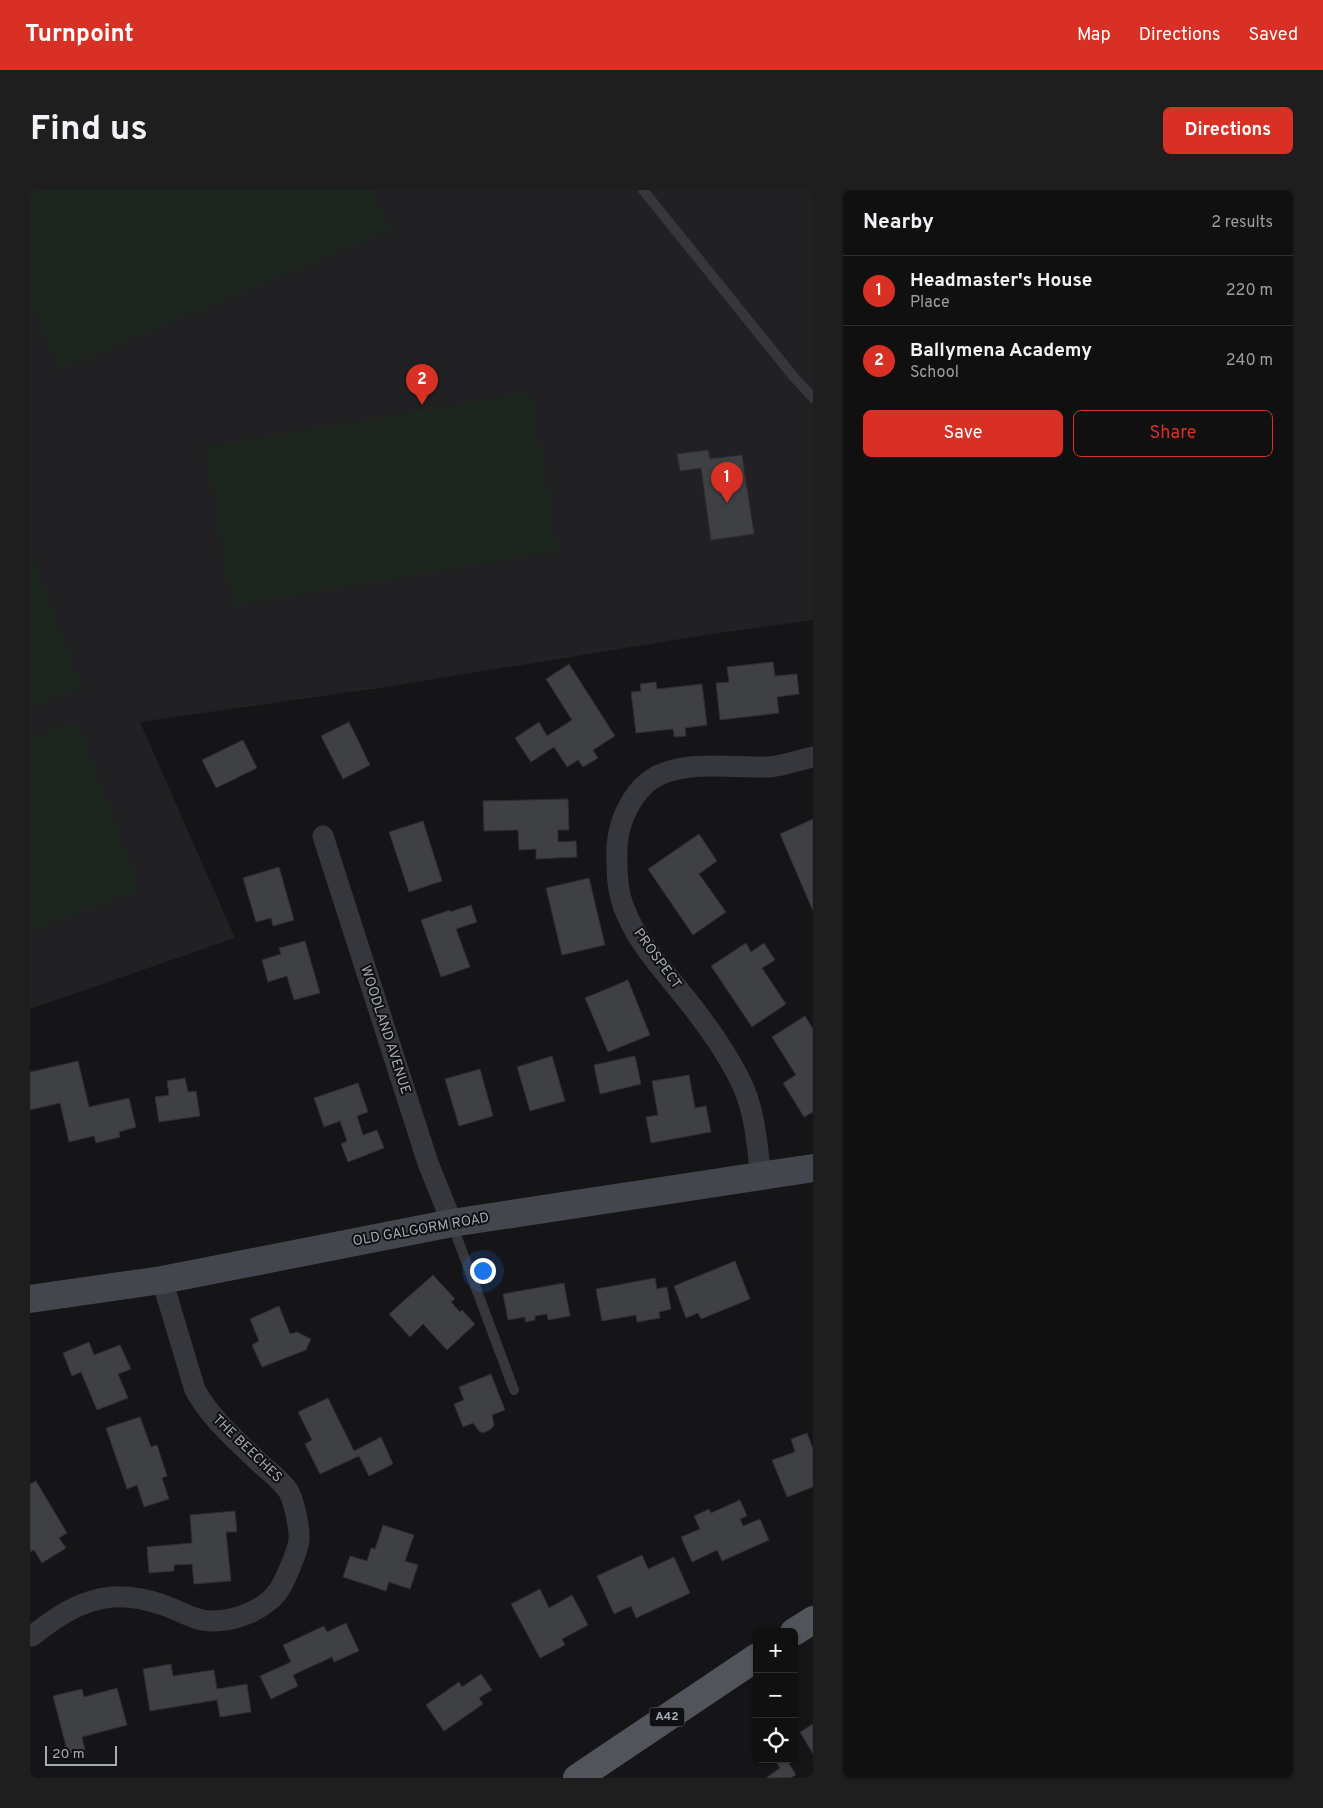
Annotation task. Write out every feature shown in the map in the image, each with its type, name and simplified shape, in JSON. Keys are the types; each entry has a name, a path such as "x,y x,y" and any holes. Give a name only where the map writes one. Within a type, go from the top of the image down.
{"main road":[{"path":"798,1629 813,1620"},
{"name":"A42","path":"577,1778 605,1770 753,1660"}],"street":[{"name":"PROSPECT","path":"761,1177 756,1130 749,1101 740,1079 710,1030 647,949 629,918 623,904 617,880 616,850 620,827 629,806 640,788 656,776 674,769 698,766 771,766 813,757"},
{"name":"WOODLAND AVENUE","path":"323,836 428,1163 452,1223"},
{"name":"OLD GALGORM ROAD","path":"30,1299 162,1280 452,1223 813,1168"},
{"name":"THE BEECHES","path":"32,1636 59,1615 75,1607 94,1600 113,1597 134,1598 152,1602 202,1620 219,1621 237,1617 253,1611 270,1600 281,1588 294,1559 299,1540 290,1494 278,1479 214,1419 203,1404 195,1390 162,1280"}],"lane":[{"path":"643,190 793,376 813,398"},
{"path":"452,1223 514,1390"}],"shaded area":[{"path":"30,190 813,190 813,620 705,635 380,688 140,722 235,938 30,1009"},
{"path":"30,190 373,190 390,230 59,370 30,300"},
{"path":"531,392 558,551 232,606 205,447"},
{"path":"30,550 82,688 30,707"},
{"path":"77,721 140,890 30,930 30,738"}],"building":[{"path":"708,450 710,459 742,455 754,534 711,540 701,468 680,471 677,454"},
{"path":"773,662 775,676 797,674 799,694 777,697 779,713 720,720 716,683 729,682 727,667"},
{"path":"569,664 615,736 593,750 598,758 583,767 578,760 567,767 554,747 531,762 515,738 539,722 547,736 572,720 546,679"},
{"path":"656,682 657,689 702,684 707,725 685,728 686,736 674,737 673,729 636,733 631,692 641,691 640,684"},
{"path":"349,722 370,765 343,779 321,736"},
{"path":"243,740 257,768 216,788 202,760"},
{"path":"568,799 569,830 558,830 558,842 576,841 577,857 536,859 536,849 519,850 518,830 484,831 483,801"},
{"path":"813,819 813,911 780,834"},
{"path":"423,821 442,881 409,892 389,832"},
{"path":"699,834 717,861 699,874 726,912 693,935 648,869"},
{"path":"279,867 294,920 273,926 271,918 256,922 243,878"},
{"path":"589,878 605,945 562,955 546,888"},
{"path":"471,905 477,922 456,929 470,967 441,977 421,920"},
{"path":"305,941 320,993 294,1000 287,976 268,982 262,960 281,954 279,948"},
{"path":"746,943 751,952 764,943 775,960 762,968 786,1004 752,1027 711,966"},
{"path":"628,980 650,1035 608,1052 585,998"},
{"path":"805,1016 813,1029 813,1112 804,1117 783,1083 796,1075 772,1037"},
{"path":"552,1056 565,1101 530,1111 517,1067"},
{"path":"635,1056 641,1084 600,1094 594,1065"},
{"path":"78,1061 89,1107 129,1098 136,1127 119,1132 120,1137 96,1143 94,1136 69,1142 60,1103 30,1110 30,1072"},
{"path":"480,1069 493,1116 459,1126 445,1079"},
{"path":"689,1075 695,1108 706,1106 711,1132 651,1143 646,1117 658,1115 652,1081"},
{"path":"185,1078 188,1092 196,1091 200,1116 159,1122 155,1097 169,1095 167,1081"},
{"path":"358,1083 368,1112 357,1116 363,1135 377,1130 384,1148 348,1162 341,1144 347,1141 340,1121 324,1127 314,1098"},
{"path":"735,1261 750,1299 701,1319 698,1313 686,1318 674,1286"},
{"path":"433,1275 455,1299 451,1302 460,1312 462,1310 475,1324 447,1350 423,1324 410,1337 389,1314"},
{"path":"655,1278 657,1289 667,1287 671,1309 659,1312 660,1318 637,1322 636,1315 602,1321 596,1289"},
{"path":"564,1283 570,1316 548,1320 547,1314 535,1316 535,1320 525,1322 525,1317 508,1320 503,1294"},
{"path":"279,1306 290,1334 297,1332 311,1339 306,1350 262,1367 252,1345 259,1341 250,1319"},
{"path":"89,1342 94,1355 120,1345 131,1369 118,1374 128,1398 97,1410 81,1372 72,1376 63,1353"},
{"path":"491,1374 505,1410 492,1415 494,1425 483,1433 473,1423 463,1427 454,1404 464,1400 459,1387"},
{"path":"328,1398 354,1451 381,1437 393,1464 369,1476 359,1456 320,1474 305,1444 312,1440 298,1412"},
{"path":"140,1417 151,1447 157,1445 167,1476 162,1478 169,1499 144,1507 137,1485 127,1489 106,1428"},
{"path":"807,1433 813,1449 813,1487 787,1497 772,1460 795,1452 791,1439"},
{"path":"36,1481 67,1533 59,1538 66,1548 42,1563 34,1550 30,1552 30,1484"},
{"path":"740,1500 747,1516 740,1519 743,1526 760,1519 769,1540 722,1561 717,1550 692,1562 681,1537 700,1529 694,1516 709,1509 711,1513"},
{"path":"235,1511 237,1532 226,1532 231,1581 194,1584 192,1564 174,1565 174,1571 149,1573 147,1547 192,1543 190,1515"},
{"path":"383,1525 414,1535 405,1561 418,1565 410,1589 389,1582 386,1591 343,1577 350,1556 367,1561 371,1548 375,1549"},
{"path":"642,1555 648,1569 674,1557 690,1593 636,1618 631,1606 614,1614 597,1576"},
{"path":"540,1589 549,1608 572,1595 588,1625 562,1639 565,1645 540,1658 511,1604"},
{"path":"346,1623 359,1651 334,1662 332,1657 293,1675 298,1686 271,1699 260,1676 291,1662 283,1645 324,1626 327,1632"},
{"path":"171,1664 173,1676 214,1670 217,1689 247,1684 251,1712 220,1717 217,1700 150,1711 143,1669"},
{"path":"481,1674 492,1690 479,1698 483,1704 444,1731 426,1705 459,1682 462,1687"},
{"path":"117,1688 127,1725 82,1737 85,1750 68,1754 53,1696 82,1689 84,1697"},
{"path":"813,1724 813,1754 800,1732"},
{"path":"777,1763 788,1763 796,1775 790,1778 766,1778 780,1768"}],"place":[{"name":"Ballymena Academy","path":"422,405"},
{"name":"Headmaster's House","path":"727,503"}]}
